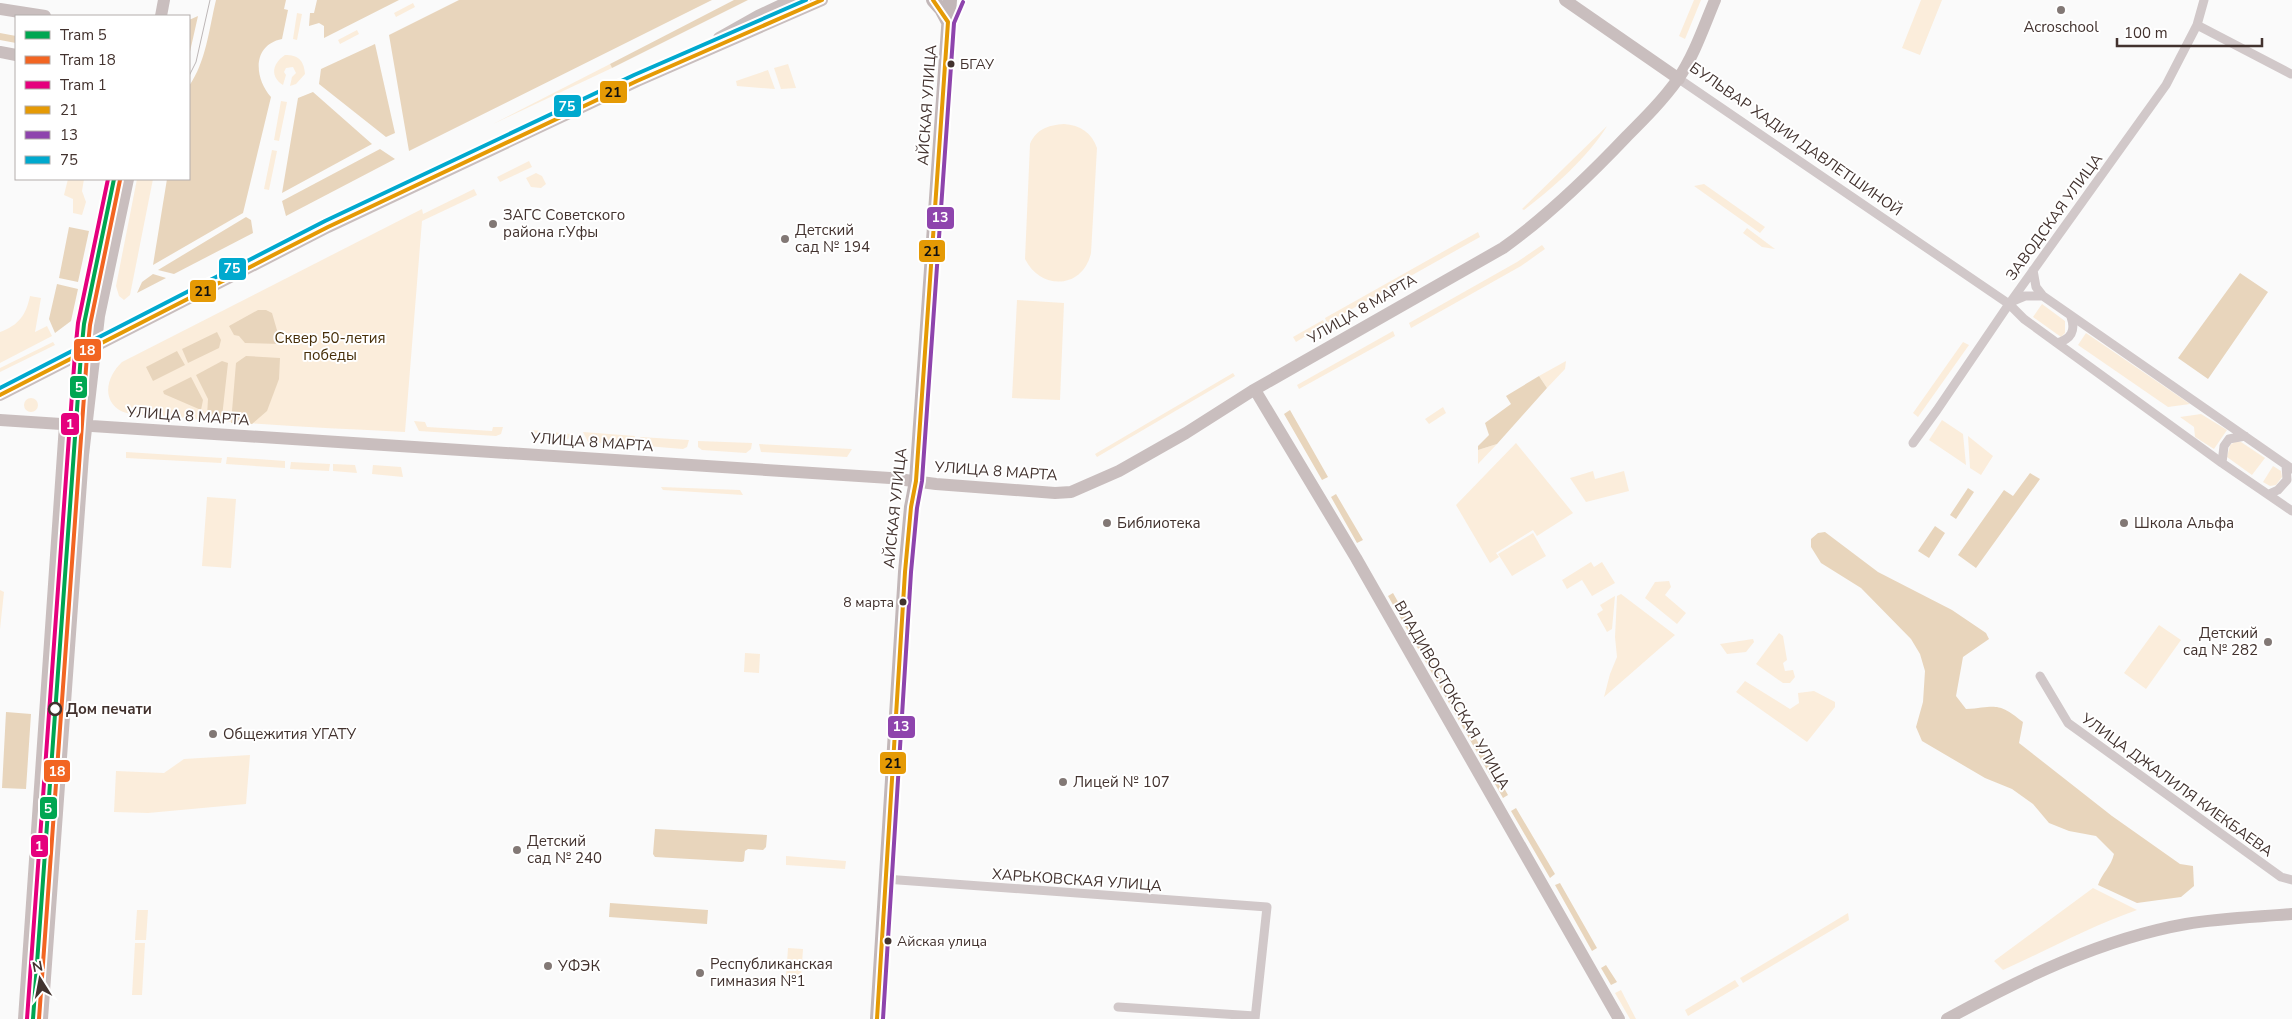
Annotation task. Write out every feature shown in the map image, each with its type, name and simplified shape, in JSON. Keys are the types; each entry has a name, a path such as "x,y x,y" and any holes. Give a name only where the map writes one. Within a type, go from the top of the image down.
{"main road":[{"path":"161,15 164,0"},
{"path":"658,72 758,16 792,0"},
{"path":"0,395 328,227 658,72 822,0"},
{"path":"934,0 948,22"},
{"name":"АЙСКАЯ УЛИЦА","path":"877,1019 905,572 911,507 916,481 950,0"},
{"path":"948,22 957,0"},
{"name":"БУЛЬВАР ХАДИИ ДАВЛЕТШИНОЙ","path":"1565,0 1678,78"},
{"name":"УЛИЦА 8 МАРТА","path":"0,420 872,476 1055,493 1071,492 1107,477 1169,443 1255,390 1503,248 1524,233 1603,161 1660,101 1678,78 1697,44 1715,0"},
{"path":"0,8 39,15"},
{"path":"0,52 15,55"},
{"path":"42,1019 83,455 99,316 128,180"},
{"name":"ВЛАДИВОСТОКСКАЯ УЛИЦА","path":"1255,390 1356,558 1619,1019"},
{"path":"24,1019 65,425"},
{"path":"1947,1019 2004,987 2080,954 2186,924 2292,914"}],"street":[{"name":"ЗАВОДСКАЯ УЛИЦА","path":"1913,443 2008,304 2166,85 2196,25 2204,0"},
{"path":"2196,25 2291,74"},
{"name":"БУЛЬВАР ХАДИИ ДАВЛЕТШИНОЙ","path":"1678,78 2008,304 2024,319 2222,463 2292,510"},
{"path":"2034,270 2036,287 2043,296 2289,467 2287,480 2278,490 2269,494"},
{"path":"2008,304 2025,296 2043,296"},
{"path":"2057,343 2070,336 2073,323 2071,316"},
{"path":"2222,463 2224,446 2229,439 2245,436"},
{"name":"УЛИЦА ДЖАЛИЛЯ КИЕКБАЕВА","path":"2040,676 2068,723 2281,877 2292,880"},
{"name":"ХАРЬКОВСКАЯ УЛИЦА","path":"885,879 1267,907 1255,1018"},
{"path":"1118,1007 1255,1018"}],"green space":[{"path":"1694,0 1701,0 1685,39 1679,36"},
{"path":"1921,0 1942,0 1920,55 1902,48"},
{"path":"413,3 415,7 396,17 394,13"},
{"path":"297,13 302,14 297,40 293,39"},
{"path":"357,30 359,34 340,44 338,40"},
{"path":"285,55 300,59 305,74 296,84 290,86 292,77 296,73 293,67 286,68 283,85 274,74 275,66"},
{"path":"610,64 612,68 493,124"},
{"path":"788,64 796,88 781,89 774,68"},
{"path":"768,70 775,89 737,86 736,81"},
{"path":"281,101 287,102 279,141 274,140"},
{"path":"1053,125 1075,126 1085,131 1092,138 1097,148 1091,253 1087,265 1080,274 1061,282 1041,277 1025,259 1030,144 1039,131"},
{"path":"1607,126 1591,149 1558,182 1535,202 1524,210 1522,209"},
{"path":"272,150 277,151 269,190 264,189"},
{"path":"529,161 532,167 500,182 497,177"},
{"path":"536,173 542,176 546,184 541,188 531,187 526,178"},
{"path":"68,180 84,180 82,191 86,202 82,215 73,213 73,199 64,195"},
{"path":"137,180 153,180 130,295 124,300 119,296 116,286"},
{"path":"1704,184 1765,227 1760,233 1694,186"},
{"name":"Сквер 50-летия победы","path":"474,189 477,195 422,221 405,432 285,426 136,415 121,411 110,400 108,387 110,380 122,362 422,209 423,214"},
{"path":"1747,228 1775,249 1762,247 1743,233"},
{"path":"1478,232 1480,237 1327,323 1325,318"},
{"path":"1542,245 1545,249 1521,266 1411,328 1409,323 1517,262"},
{"path":"30,296 41,298 35,332 47,326 52,336 0,363 0,332 17,323 24,314"},
{"path":"1017,300 1064,303 1060,400 1012,398"},
{"path":"2042,304 2065,321 2065,333 2061,337 2033,317"},
{"path":"1323,320 1325,324 1296,342 1293,337"},
{"path":"1393,331 1395,336 1299,389 1297,385"},
{"path":"2086,333 2190,404 2168,407 2078,345"},
{"path":"53,342 55,345 0,372 0,368"},
{"path":"1963,342 1969,345 1918,417 1913,413"},
{"path":"1566,361 1565,369 1547,388 1539,376"},
{"path":"1233,373 1235,376 1097,457 1095,454"},
{"path":"31,398 36,400 38,405 36,410 31,412 26,410 24,405 26,400"},
{"path":"1443,407 1446,413 1429,424 1425,419"},
{"path":"2201,414 2227,430 2214,449 2195,437 2194,427 2180,417"},
{"path":"1942,420 1963,434 1966,465 1929,440"},
{"path":"414,421 425,422 427,427 492,431 493,427 503,427 501,434 496,436 419,431"},
{"path":"531,430 571,434 568,439 564,440 533,437"},
{"path":"583,432 635,436 633,443 630,445 588,442"},
{"path":"1968,436 1993,456 1981,475 1970,468"},
{"path":"640,437 689,440 687,447 683,449 646,446"},
{"path":"698,441 752,443 751,449 746,453 702,450 698,447"},
{"path":"2236,441 2241,442 2265,458 2252,475 2227,457 2230,445"},
{"path":"1516,443 1573,513 1537,536 1533,530 1496,553 1499,557 1490,563 1456,505"},
{"path":"759,444 852,449 847,457 761,452"},
{"path":"1497,444 1478,464 1478,450"},
{"path":"126,452 222,458 221,463 126,458"},
{"path":"227,457 285,461 285,468 226,464"},
{"path":"291,462 330,464 329,471 290,469"},
{"path":"333,464 355,465 357,473 333,471"},
{"path":"373,465 401,467 403,477 372,474"},
{"path":"2273,466 2281,471 2282,477 2276,485 2270,486 2263,482"},
{"path":"1593,471 1595,479 1624,471 1629,491 1586,502 1570,478"},
{"path":"661,487 740,490 743,495 663,490"},
{"path":"207,497 236,499 231,568 202,566"},
{"path":"1533,533 1546,556 1512,576 1498,554"},
{"path":"1591,562 1594,567 1602,562 1615,583 1592,596 1582,580 1567,589 1562,580"},
{"path":"1669,581 1671,587 1665,595 1686,613 1677,624 1645,598 1655,582"},
{"path":"0,590 4,592 0,629"},
{"path":"1621,594 1675,635 1604,697 1617,657 1615,637 1617,596"},
{"path":"1615,596 1612,629 1607,632 1597,614 1603,610 1600,605"},
{"path":"2159,625 2181,640 2146,689 2124,673"},
{"path":"1779,633 1783,636 1787,660 1783,663 1785,671 1793,670 1795,677 1790,683 1783,683 1756,664"},
{"path":"1753,639 1754,642 1746,652 1727,654 1720,644"},
{"path":"745,653 760,654 759,673 744,672"},
{"path":"1745,681 1790,709 1799,703 1798,693 1814,691 1835,702 1835,707 1807,742 1736,692"},
{"path":"250,755 246,804 148,813 114,812 116,771 164,773 184,759"},
{"path":"786,856 846,861 845,869 786,865"},
{"path":"2093,888 2137,910 2086,931 2003,970 1994,961"},
{"path":"137,910 148,910 146,940 135,940"},
{"path":"1848,913 1849,920 1743,983 1740,978"},
{"path":"135,943 145,943 142,995 132,995"},
{"path":"788,948 803,949 801,978 786,977"},
{"path":"1735,980 1739,986 1688,1016 1685,1010"},
{"path":"1621,990 1636,1019 1630,1019 1615,993"}],"shaded area":[{"path":"216,0 286,0 284,9 288,10 282,39 272,42 265,48 259,63 261,81 271,97 243,213 153,265 167,180 190,180 190,84 199,67 209,34"},
{"path":"317,0 399,0 324,38 324,26 319,23 309,26 310,13 314,13"},
{"path":"459,0 712,0 409,151 389,35"},
{"path":"734,0 748,0 612,68 610,64"},
{"path":"198,16 190,52 190,20"},
{"path":"0,33 15,36 15,43 0,40"},
{"path":"375,44 395,133 386,137 319,84 321,69"},
{"path":"313,92 372,144 282,193 298,98"},
{"path":"380,149 395,159 286,216 282,201"},
{"path":"246,217 251,220 253,233 174,274 158,270"},
{"path":"69,227 89,231 78,282 59,278"},
{"path":"2240,273 2268,292 2208,379 2178,358"},
{"path":"153,274 166,278 137,293 142,282"},
{"path":"57,284 78,289 71,321 55,333 49,319"},
{"path":"258,310 266,310 272,313 281,344 245,343 239,336 234,335 229,326"},
{"path":"217,332 221,340 219,348 188,363 182,349"},
{"path":"177,351 185,365 153,381 146,367"},
{"path":"246,356 280,358 279,379 267,411 252,424 231,423 236,363"},
{"path":"222,361 228,363 222,417 207,416 208,399 196,375"},
{"path":"1539,376 1547,388 1497,444 1478,450 1478,446 1489,435 1485,423 1511,404 1506,396"},
{"path":"191,377 203,400 201,410 164,394 163,391"},
{"path":"1290,410 1328,477 1322,480 1284,414"},
{"path":"2030,473 2040,479 1976,568 1958,555 2004,490 2013,496"},
{"path":"1968,488 1974,492 1956,519 1950,515"},
{"path":"1336,494 1363,540 1357,543 1331,497"},
{"path":"1935,526 1945,533 1929,558 1918,551"},
{"path":"1825,532 1878,572 1952,610 1986,633 1989,639 1963,657 1956,696 1966,709 1996,707 2014,715 2023,722 2019,743 2112,816 2180,864 2193,866 2194,886 2181,897 2137,903 2098,885 2114,854 2096,836 2069,831 2049,823 2033,804 2012,789 1985,778 1922,741 1916,727 1923,702 1925,671 1920,654 1911,639 1861,588 1821,563 1811,547 1811,539 1818,533"},
{"path":"1393,593 1508,795 1503,798 1388,596"},
{"path":"6,712 31,714 26,789 2,788"},
{"path":"1516,808 1555,874 1550,878 1511,811"},
{"path":"655,829 767,835 766,847 763,850 748,849 745,851 744,861 742,862 655,857 653,854"},
{"path":"1560,883 1597,948 1592,951 1555,885"},
{"path":"610,903 708,910 707,924 609,917"},
{"path":"1606,965 1617,982 1611,985 1601,968"}],"tram line":[{"path":"190,74 196,62 210,0"},
{"name":"1","path":"27,1019 75,353 78,323 108,180"},
{"name":"5","path":"33,1019 81,354 84,324 114,180"},
{"name":"18","path":"39,1019 87,355 90,325 120,180"}],"transit line":[{"name":"75","path":"0,388 325,221 634,75 806,0"},
{"name":"21","path":"0,395 328,227 637,81 822,0"},
{"name":"21","path":"877,1019 905,572 911,507 916,481 948,22 933,0"},
{"name":"13","path":"883,1019 911,572 917,508 922,481 954,23 963,2"}],"place":[{"name":"Acroschool","path":"2061,10"},
{"name":"БГАУ","path":"951,64"},
{"name":"ЗАГС Советского района г.Уфы","path":"493,224"},
{"name":"Детский сад № 194","path":"785,239"},
{"name":"Библиотека","path":"1107,523"},
{"name":"Школа Альфа","path":"2124,523"},
{"name":"8 марта","path":"903,602"},
{"name":"Детский сад № 282","path":"2268,642"},
{"name":"Дом печати","path":"55,709"},
{"name":"Общежития УГАТУ","path":"213,734"},
{"name":"Лицей № 107","path":"1063,782"},
{"name":"Детский сад № 240","path":"517,850"},
{"name":"Айская улица","path":"888,941"},
{"name":"УФЭК","path":"548,966"},
{"name":"Республиканская гимназия №1","path":"700,973"}]}
